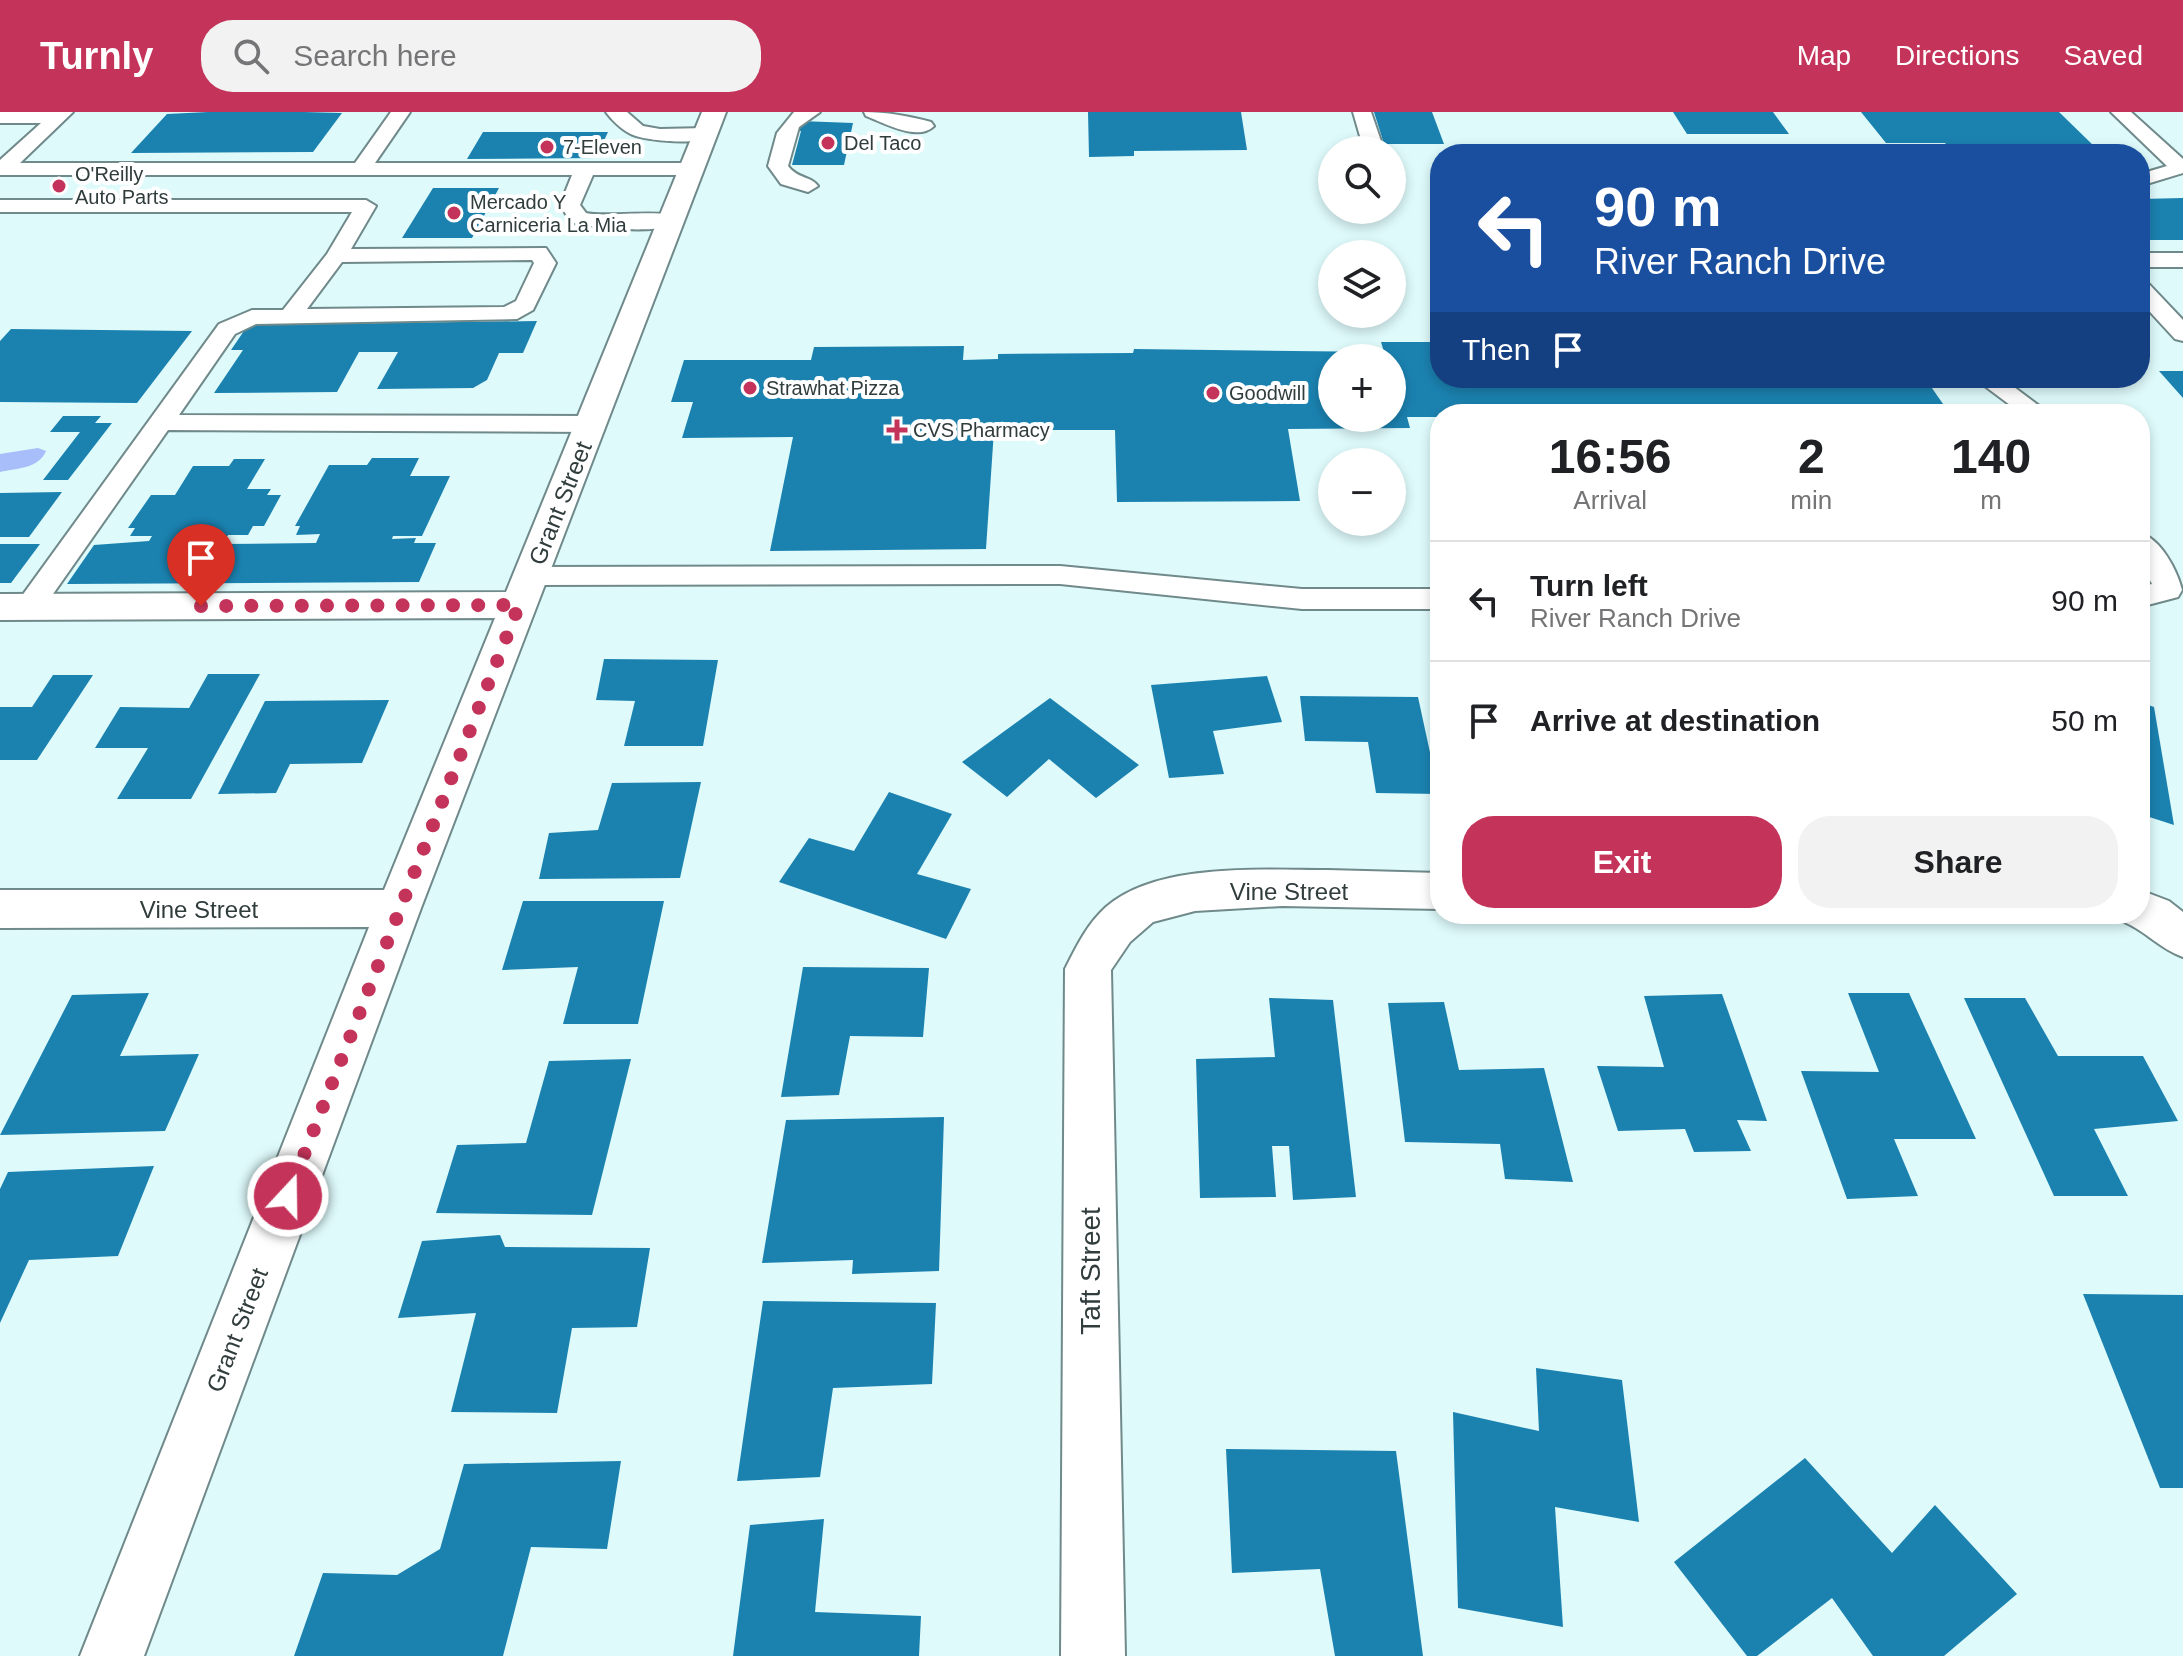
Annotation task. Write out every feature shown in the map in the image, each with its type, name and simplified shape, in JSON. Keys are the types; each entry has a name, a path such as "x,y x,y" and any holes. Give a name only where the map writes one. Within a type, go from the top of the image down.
{"street":[{"name":"Grant Street","path":"112,1656 399,908 704,138"},
{"path":"15,607 525,590"},
{"name":"Vine Street","path":"1140,906 1203,890 1430,891"},
{"name":"Taft Street","path":"1093,1656 1088,969 1109,930 1140,906"},
{"name":"Vine Street","path":"0,909 399,908"}],"lane":[{"path":"361,169 401,112"},
{"path":"615,112 637,130 704,138"},
{"path":"808,186 788,180 778,166 790,124 798,115 811,112"},
{"path":"873,112 901,124 924,126"},
{"path":"1362,112 1370,136"},
{"path":"2120,112 2181,167 2150,179"},
{"path":"1,162 24,148 61,114"},
{"path":"0,117 61,114"},
{"path":"1,162 361,169 585,169 704,138"},
{"path":"585,169 570,205 578,218 601,223 671,220"},
{"path":"0,206 366,206 336,256 290,316"},
{"path":"15,607 227,329 252,317 509,314 525,305 545,263 538,253 336,256"},
{"path":"2150,260 2183,260"},
{"path":"2150,299 2183,334"},
{"path":"2000,388 2024,404"},
{"path":"159,422 591,424"},
{"path":"2150,555 2164,574 2168,590 2150,594"},
{"path":"525,590 1060,575 1302,599 1430,599"}],"water":[{"path":"38,448 46,451 38,461 27,467 0,472 0,454"}],"building":[{"path":"1088,112 1241,112 1247,150 1134,151 1134,156 1089,157"},
{"path":"1374,112 1432,112 1444,144 1406,144 1406,136 1382,136"},
{"path":"1673,112 1773,112 1789,134 1687,134"},
{"path":"1861,112 2059,112 2092,144 1946,144 1886,143"},
{"path":"342,113 313,152 131,153 167,114"},
{"path":"800,121 853,123 844,165 792,165 801,131 798,131"},
{"path":"483,132 608,132 596,158 467,159"},
{"path":"433,188 499,188 472,238 402,238"},
{"path":"2183,198 2183,240 2150,240 2150,199"},
{"path":"537,321 523,353 499,353 487,380 473,388 377,389 398,352 359,352 337,392 214,393 243,350 231,350 248,325"},
{"path":"11,329 192,331 137,403 0,402 0,341"},
{"path":"1381,342 1430,342 1430,388 1932,388 1943,404 1430,404 1430,417 1407,417 1410,428 1406,428 1406,344"},
{"path":"964,346 963,360 998,359 998,354 1133,353 1134,349 1318,351 1318,429 1288,429 1300,501 1117,502 1115,430 994,430 986,549 770,551 793,437 682,438 693,402 671,402 684,360 811,360 814,347"},
{"path":"2159,371 2183,371 2183,398"},
{"path":"63,416 101,416 95,423 112,423 68,480 43,480 80,432 50,432"},
{"path":"372,458 419,458 410,476 450,476 422,536 393,536 392,539 416,538 414,543 436,543 419,582 67,584 94,545 149,541 152,536 130,536 135,528 128,528 151,495 175,495 193,466 229,466 234,459 265,459 247,489 271,489 267,495 281,495 264,526 253,526 248,535 228,535 223,544 316,543 320,534 296,535 300,526 295,526 329,465 367,465"},
{"path":"62,492 29,537 0,537 0,493"},
{"path":"0,544 40,544 11,583 0,583"},
{"path":"604,659 718,660 703,746 624,746 635,701 596,700"},
{"path":"208,674 260,674 191,799 117,799 148,748 95,748 120,707 189,708"},
{"path":"53,675 93,675 37,760 0,760 0,707 32,707"},
{"path":"1267,676 1282,722 1213,731 1224,774 1169,778 1151,685"},
{"path":"1300,696 1418,697 1430,752 1430,794 1376,793 1368,742 1305,741"},
{"path":"1050,698 1139,765 1096,798 1049,759 1007,797 962,762"},
{"path":"389,700 362,763 290,764 276,793 218,794 265,701"},
{"path":"2150,706 2154,707 2174,825 2150,817"},
{"path":"701,782 680,878 539,879 549,833 598,830 612,783"},
{"path":"889,792 952,814 917,874 971,889 946,939 779,882 809,838 854,851"},
{"path":"523,901 664,901 638,1024 563,1024 578,967 502,970"},
{"path":"803,967 929,968 923,1037 850,1036 839,1095 781,1097"},
{"path":"149,993 120,1056 199,1054 165,1131 0,1135 72,995"},
{"path":"1848,993 1909,993 1976,1139 1894,1139 1918,1196 1847,1199 1801,1071 1879,1072"},
{"path":"1722,994 1767,1121 1737,1120 1751,1151 1694,1152 1685,1129 1618,1131 1597,1066 1664,1067 1644,996"},
{"path":"1269,998 1333,1000 1356,1197 1293,1200 1289,1146 1272,1146 1276,1197 1200,1198 1196,1059 1275,1057"},
{"path":"1964,998 2025,998 2058,1056 2143,1056 2178,1121 2094,1129 2128,1196 2054,1196"},
{"path":"1444,1002 1459,1070 1544,1068 1573,1182 1505,1179 1500,1144 1405,1142 1388,1003"},
{"path":"631,1059 592,1215 436,1213 457,1145 526,1143 549,1061"},
{"path":"944,1117 939,1271 852,1274 853,1260 762,1263 786,1120"},
{"path":"154,1166 118,1256 29,1260 0,1323 0,1189 8,1172"},
{"path":"500,1235 505,1247 650,1248 637,1327 572,1328 557,1413 451,1412 476,1313 398,1318 422,1241"},
{"path":"2083,1294 2183,1295 2183,1488 2160,1488"},
{"path":"763,1301 936,1303 932,1384 833,1388 820,1477 737,1481"},
{"path":"1536,1368 1622,1380 1639,1522 1555,1507 1563,1627 1458,1608 1453,1412 1539,1431"},
{"path":"1226,1449 1396,1451 1423,1656 1335,1656 1320,1569 1232,1573"},
{"path":"1805,1458 1892,1553 1935,1505 2017,1594 1944,1656 1873,1656 1832,1598 1757,1656 1747,1656 1674,1562"},
{"path":"621,1461 607,1549 531,1547 503,1656 294,1656 323,1573 397,1575 440,1549 464,1464"},
{"path":"824,1519 815,1612 921,1616 919,1656 733,1656 750,1525"}],"place":[{"name":"Del Taco","path":"828,143"},
{"name":"7-Eleven","path":"547,147"},
{"name":"O'Reilly Auto Parts","path":"59,186"},
{"name":"Mercado Y Carniceria La Mia","path":"454,213"},
{"name":"Strawhat Pizza","path":"750,388"},
{"name":"Goodwill","path":"1213,393"},
{"name":"CVS Pharmacy","path":"897,430"}],"route":[{"path":"201,606 519,605 288,1196"}]}
